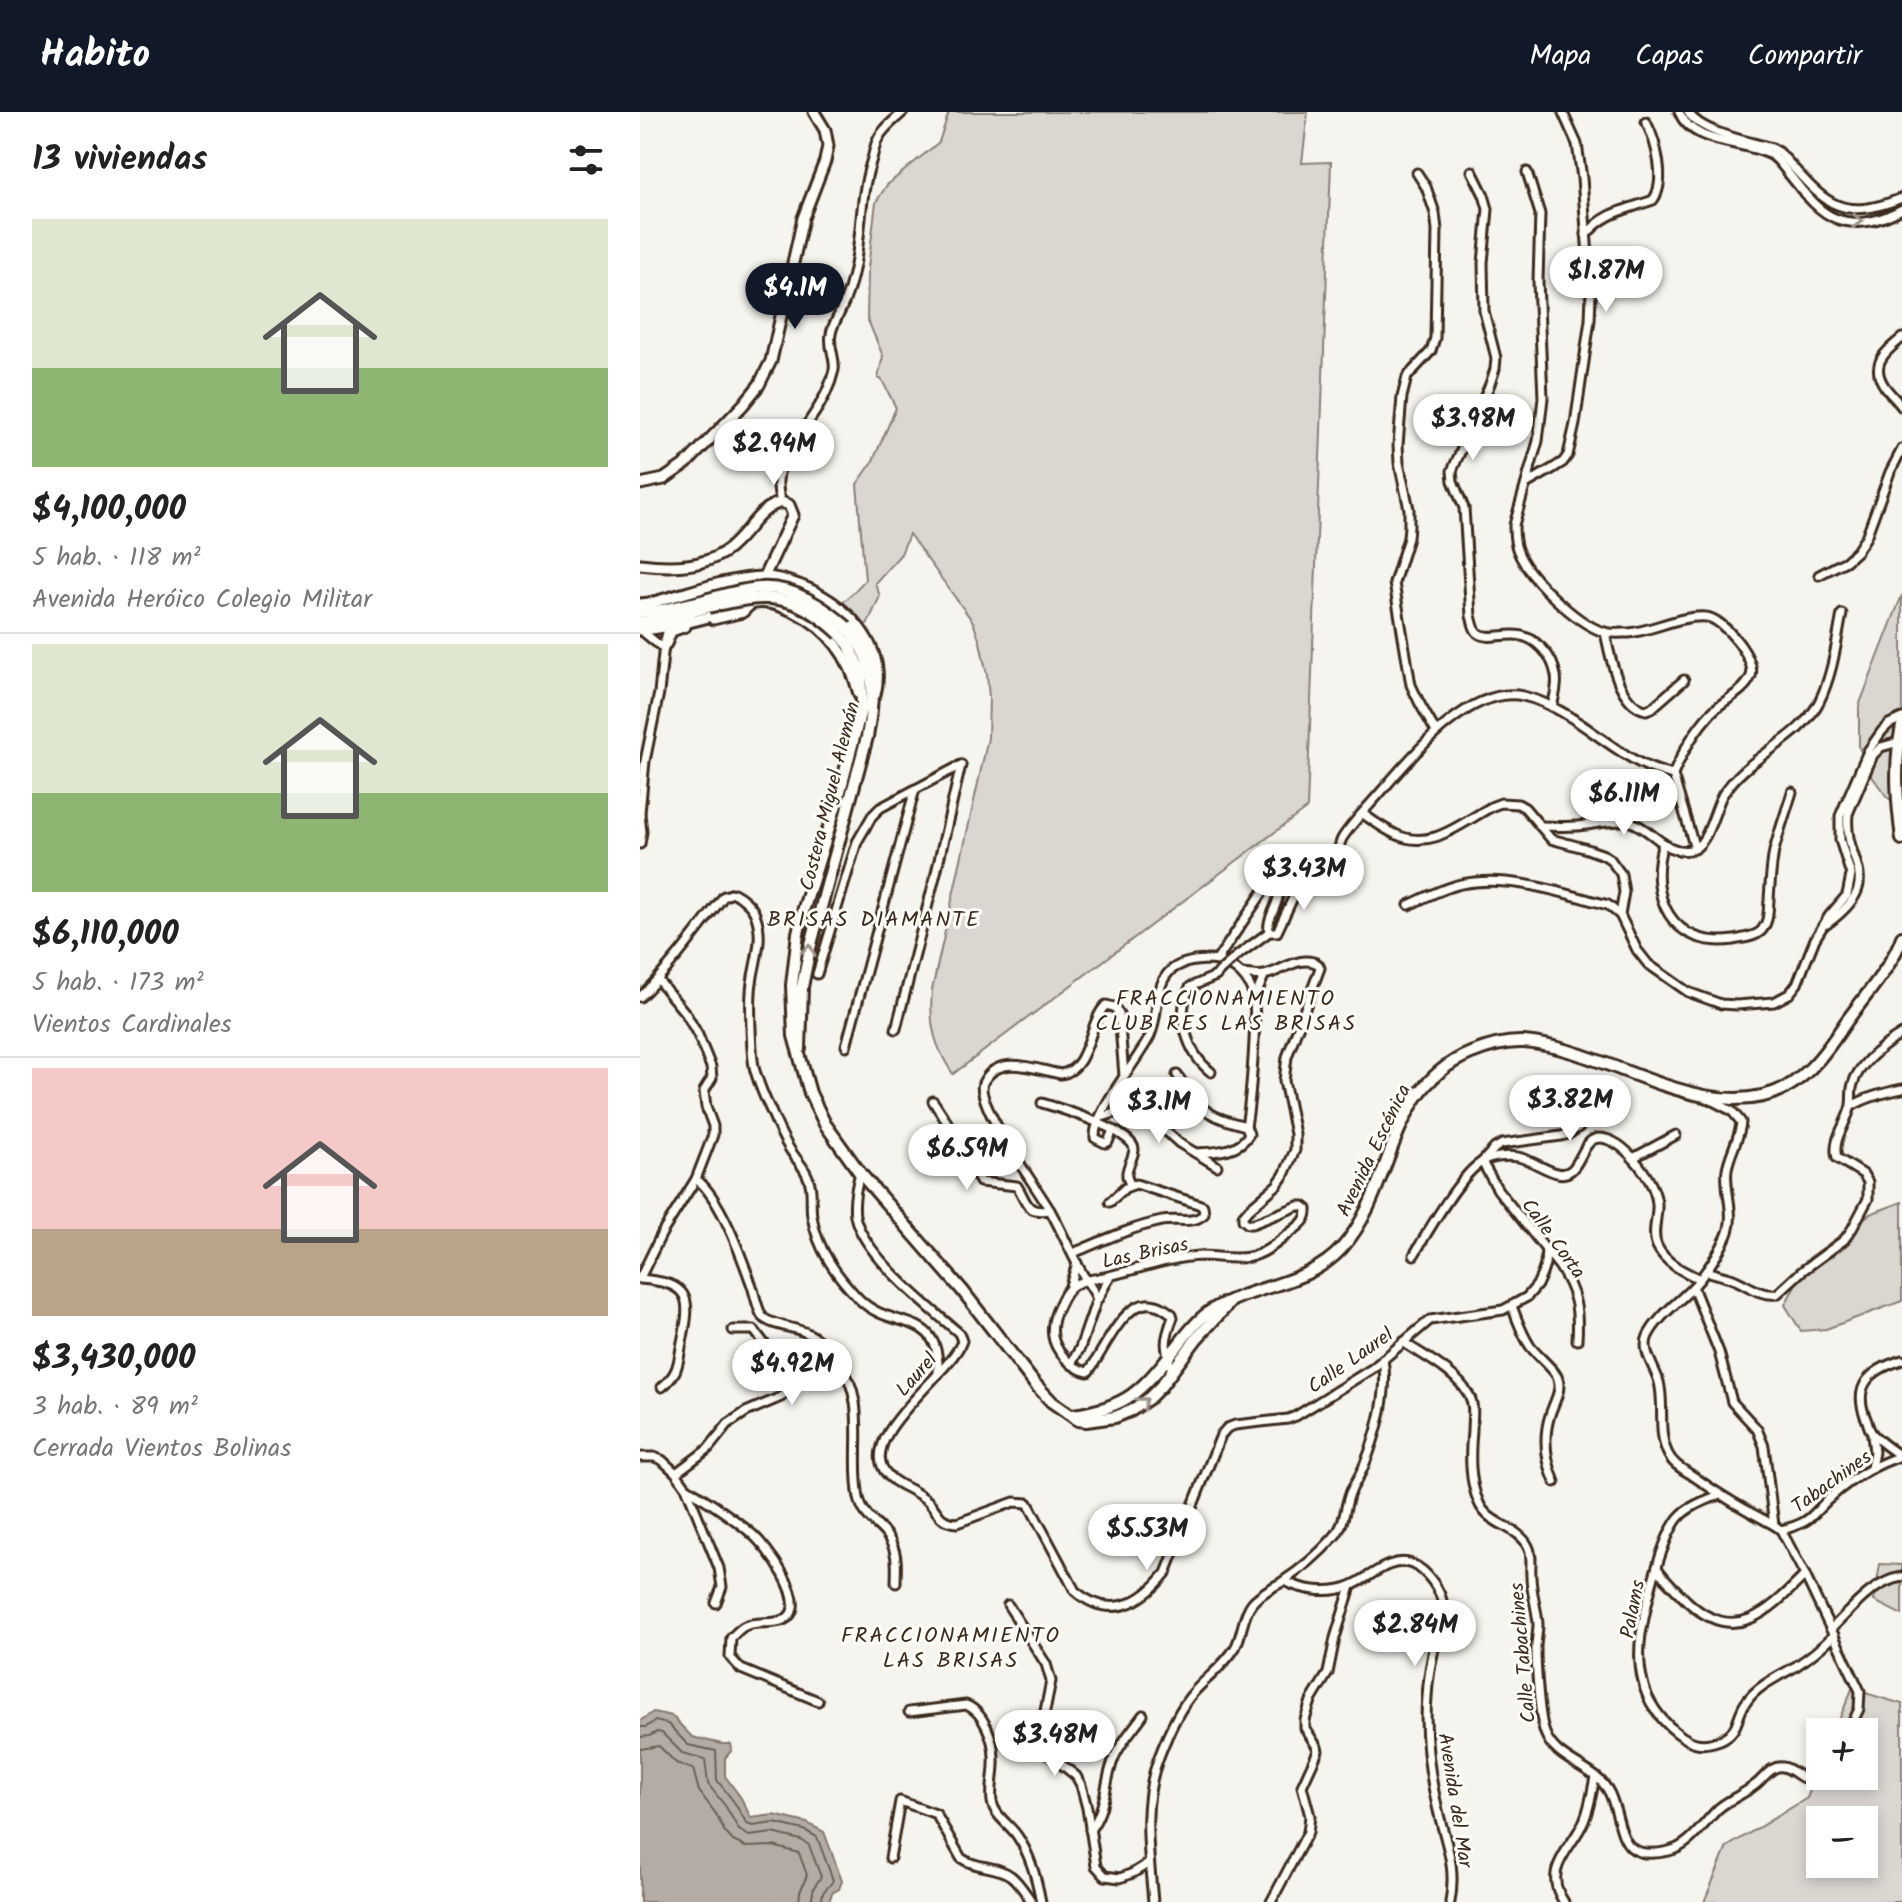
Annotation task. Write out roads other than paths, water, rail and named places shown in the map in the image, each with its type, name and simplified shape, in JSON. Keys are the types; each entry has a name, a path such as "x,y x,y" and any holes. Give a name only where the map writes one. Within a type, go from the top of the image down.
{"main road":[{"path":"640,484 664,479 687,463 743,405 759,385 771,361 803,218 828,146 825,130 814,112"},
{"path":"640,564 675,567 716,556 738,541 763,511 781,502 789,505 793,515 753,603"},
{"path":"640,604 764,577 779,578 813,590 838,607 860,629 871,647 877,688 867,706"},
{"name":"Costera Miguel Alemán","path":"641,627 739,590 765,587 817,604 833,614 844,630 858,640 873,686 820,857"},
{"path":"641,627 669,625 753,603 775,604 819,626 851,667 867,706"},
{"name":"Costera Miguel Alemán","path":"640,612 706,604"},
{"name":"Costera Miguel Alemán","path":"800,1055 802,987 822,898 854,786 867,706"},
{"path":"1902,726 1897,791 1902,839"},
{"path":"798,933 812,908 822,898 820,857"},
{"path":"820,857 798,933 792,985 794,1036 810,1093 825,1124 860,1173 962,1290 1034,1383 1070,1416"},
{"name":"Avenida Escénica","path":"1070,1416 1121,1403 1139,1390 1211,1310 1307,1273 1329,1261 1360,1224 1395,1139 1425,1084 1469,1053 1496,1044 1522,1042 1548,1045 1706,1097 1742,1100 1765,1096 1787,1087 1806,1073 1830,1047 1897,955 1902,937"},
{"name":"Avenida Escénica","path":"1070,1416 1086,1421 1115,1417 1148,1399 1232,1300"}],"street":[{"path":"781,502 777,489 781,465 826,392 833,373 835,365 831,334 855,265 862,198 876,144 903,112"},
{"path":"1679,112 1689,127 1705,135 1773,156 1828,215 1852,222 1876,221 1902,209"},
{"path":"1688,112 1697,123 1779,152 1812,189 1833,204 1843,208 1866,209 1902,198"},
{"path":"1526,484 1563,462 1568,455 1590,320 1591,295 1582,178 1577,144 1563,113"},
{"path":"1586,235 1602,219 1657,196 1657,153 1646,122"},
{"path":"1472,171 1488,209 1483,263 1484,311 1496,358 1490,384 1452,471 1464,508 1471,616 1479,634 1519,635 1543,650 1551,661 1556,677 1552,707"},
{"path":"1527,172 1540,214 1538,281 1543,398 1538,441 1514,525 1514,539 1521,558 1532,573 1587,623 1605,632 1629,633 1677,620 1706,617 1719,621 1752,662 1750,679 1709,715 1681,756 1673,775 1695,849"},
{"path":"1417,173 1426,187 1437,230 1435,338 1431,351 1407,377 1402,397 1398,445 1409,526 1394,583 1411,685 1436,732"},
{"path":"1902,338 1880,359 1878,369 1885,388 1902,407"},
{"path":"1819,575 1846,561 1857,551 1866,537 1902,449"},
{"path":"664,649 672,632 677,629 743,613 753,603"},
{"path":"1540,826 1629,821 1663,843 1682,850 1695,849 1708,831 1723,794 1740,773 1789,736 1817,705 1830,678 1842,614"},
{"path":"640,844 644,737 659,693 665,635 669,625"},
{"path":"641,627 664,649"},
{"path":"1605,632 1614,671 1622,688 1638,708 1652,708 1684,680"},
{"path":"1211,1072 1195,1056 1184,1024 1184,1007 1190,987 1216,976 1269,932 1277,932 1299,885 1305,879 1331,872 1336,864 1340,841 1407,761 1436,732 1469,709 1500,696 1523,696 1552,707 1645,766 1673,775"},
{"path":"1409,905 1461,884 1508,881 1608,905 1620,915 1637,950 1648,964 1688,992 1721,1004 1774,1002 1789,994 1797,984 1811,946 1829,916 1847,895 1851,875 1840,840 1840,816 1868,751 1889,724 1902,718"},
{"path":"1822,928 1846,909 1859,890 1858,865 1847,831 1848,814 1873,755 1881,747 1899,742"},
{"path":"817,974 857,842 872,816 880,808 961,765 896,1029"},
{"path":"846,1046 915,789"},
{"path":"1663,843 1658,859 1657,881 1663,905 1671,919 1688,934 1706,940 1723,941 1758,933 1768,918 1774,853 1792,792"},
{"path":"1363,814 1393,833 1417,840 1436,838 1501,803 1518,804 1551,839 1610,859 1621,874 1624,892 1620,915"},
{"path":"1217,960 1264,888 1271,885 1279,891 1279,897 1268,924 1269,932"},
{"path":"640,997 684,950 724,896 734,893 741,896 755,913 760,941 751,992 755,1070 770,1110 811,1184 813,1221 820,1246 842,1281 862,1302 877,1313 921,1327 929,1334 936,1346 938,1375"},
{"path":"822,898 838,902"},
{"path":"1113,1130 1108,1142 1102,1143 1095,1138 1100,1120 1149,1036 1155,1021 1158,996 1170,971 1187,962 1217,960 1242,974 1255,998"},
{"name":"Las Brisas","path":"1070,1286 1153,1263 1199,1256 1238,1258 1261,1253 1307,1217 1307,1209 1298,1206 1252,1224 1243,1220 1249,1209 1277,1185 1295,1150 1295,1134 1284,1081 1287,1057 1320,968 1308,960 1264,976 1242,974"},
{"path":"1196,1153 1216,1152 1242,1144 1249,1134 1246,1126 1255,998 1264,976"},
{"path":"658,980 686,1014 711,1067 712,1078 704,1091 713,1126 713,1135 696,1179 662,1233 640,1279 661,1280 670,1284 680,1290 687,1303 687,1322 674,1377 662,1387"},
{"path":"1097,1299 1050,1210 999,1129 981,1092 988,1076 1011,1064 1068,1073 1080,1061 1099,1012 1106,1005 1114,1007 1119,1014 1124,1076"},
{"path":"1706,1271 1772,1295 1784,1289 1802,1271 1844,1240 1868,1199 1869,1191 1863,1174 1839,1161 1835,1152 1852,1106 1851,1088 1869,1061 1902,1034"},
{"path":"1177,1075 1200,1107 1224,1120 1246,1126"},
{"path":"1852,1106 1861,1100 1902,1089"},
{"path":"1706,1097 1732,1111 1741,1122 1727,1170 1731,1218 1729,1231 1700,1279 1647,1337 1647,1353 1661,1389 1661,1422 1669,1456 1678,1466 1720,1495 1777,1528"},
{"path":"933,1101 952,1130 976,1153 976,1177 980,1182 1017,1186 1031,1209 1037,1212 1050,1210"},
{"path":"1042,1103 1100,1120 1132,1141 1134,1146 1126,1173 1131,1185"},
{"path":"1100,1120 1128,1109 1142,1110 1179,1143 1217,1166"},
{"path":"1414,1255 1449,1198 1495,1148 1502,1144 1569,1134 1579,1127"},
{"path":"1633,1158 1676,1135"},
{"path":"1482,1162 1507,1156 1520,1157 1554,1172 1568,1174 1573,1171 1587,1145 1599,1138 1616,1144 1633,1158 1647,1177 1657,1202 1654,1236 1657,1246 1675,1266 1700,1279"},
{"name":"Calle Corta","path":"1482,1162 1498,1190 1559,1266 1574,1292 1579,1318 1577,1340"},
{"name":"Laurel","path":"860,1173 854,1208 869,1247 962,1337 960,1347 885,1438 880,1455 882,1468 888,1475 928,1501 940,1518 957,1523 1014,1502 1028,1503 1075,1591 1088,1602 1104,1607 1125,1605 1141,1598 1166,1573 1221,1435 1227,1428"},
{"path":"696,1179 705,1185 714,1198 743,1262 762,1316 770,1323 810,1334 838,1362 851,1383 857,1405 858,1496 865,1515 893,1544 896,1583"},
{"path":"1073,1253 1158,1221 1196,1220 1204,1214 1203,1206 1143,1185 1131,1185 1110,1202"},
{"path":"1546,1249 1545,1265 1537,1285 1527,1297 1512,1306 1530,1346 1559,1379 1548,1419 1546,1443 1555,1482"},
{"path":"1077,1263 1070,1286 1052,1321 1056,1346 1066,1360 1088,1372 1123,1317 1143,1304 1152,1303 1173,1317 1165,1342 1172,1371"},
{"path":"1071,1364 1097,1299 1110,1276"},
{"path":"1693,1287 1719,1352 1732,1402 1761,1436 1777,1528 1805,1575 1856,1682 1861,1699 1856,1718"},
{"name":"Calle Laurel","path":"1227,1428 1296,1416 1373,1368 1430,1320 1488,1313 1512,1306"},
{"path":"676,1473 708,1449 728,1424 786,1392 773,1355 754,1330 733,1330"},
{"name":"Calle Tabachines","path":"1403,1342 1441,1367 1472,1401 1472,1473 1477,1498 1487,1515 1523,1539 1531,1556 1538,1623 1536,1648 1541,1719 1545,1734 1554,1748 1595,1777 1610,1794 1623,1836 1631,1847 1637,1852 1646,1853 1678,1848 1723,1805 1756,1785 1775,1767 1786,1767 1806,1779"},
{"path":"1153,1902 1147,1812 1152,1777 1164,1745 1191,1695 1235,1649 1252,1603 1285,1581 1341,1529 1347,1502 1369,1454 1377,1425 1384,1391 1383,1359"},
{"path":"1871,1468 1874,1452 1872,1433 1862,1411 1862,1386 1884,1367 1902,1360"},
{"path":"1872,1433 1901,1456"},
{"name":"Tabachines","path":"1777,1528 1807,1521 1834,1495 1871,1468 1901,1456"},
{"path":"640,1468 641,1457 662,1460 686,1487 719,1568 722,1587 716,1603"},
{"path":"686,1487 755,1536 792,1591 793,1604 788,1618 746,1625 731,1638 730,1657 741,1669 818,1701"},
{"name":"Palams","path":"1720,1495 1683,1513 1663,1546 1641,1636 1640,1653 1643,1686 1655,1710 1673,1730 1695,1744 1706,1744 1726,1737 1735,1730 1746,1702 1755,1693 1812,1655 1832,1632"},
{"name":"Avenida del Mar","path":"1285,1581 1303,1589 1351,1586 1386,1567 1407,1563 1430,1578 1441,1596 1442,1617 1427,1698 1428,1746 1433,1789 1451,1861 1450,1902"},
{"path":"1657,1568 1669,1584 1696,1608 1708,1616 1733,1623 1757,1616 1805,1575"},
{"path":"1832,1632 1874,1588 1902,1577"},
{"path":"1271,1902 1308,1832 1310,1816 1302,1786 1318,1751 1305,1728 1305,1720 1311,1701 1328,1673 1351,1586"},
{"path":"1008,1605 1046,1664 1051,1681 1041,1744 1044,1750 1076,1776 1081,1785 1096,1866 1105,1876 1112,1878 1127,1876 1149,1863"},
{"path":"909,1712 966,1705 980,1716 995,1756 994,1809 1026,1850 1041,1902"},
{"path":"1090,1830 1103,1807 1114,1758 1143,1715"},
{"path":"1564,1902 1555,1882 1555,1871 1583,1824 1595,1777"},
{"path":"890,1858 900,1801 936,1814 961,1858 967,1863 999,1870 1013,1877 1032,1902"}],"water":[{"path":"653,1712 672,1716 692,1737 731,1744 732,1750 725,1758 725,1776 751,1818 774,1815 807,1823 824,1832 842,1881 829,1902 640,1902 640,1721"}],"district":[{"name":"BRISAS DIAMANTE","path":"874,918"},
{"name":"FRACCIONAMIENTO CLUB RES LAS BRISAS","path":"1226,1010"},
{"name":"FRACCIONAMIENTO LAS BRISAS","path":"951,1646"}]}
